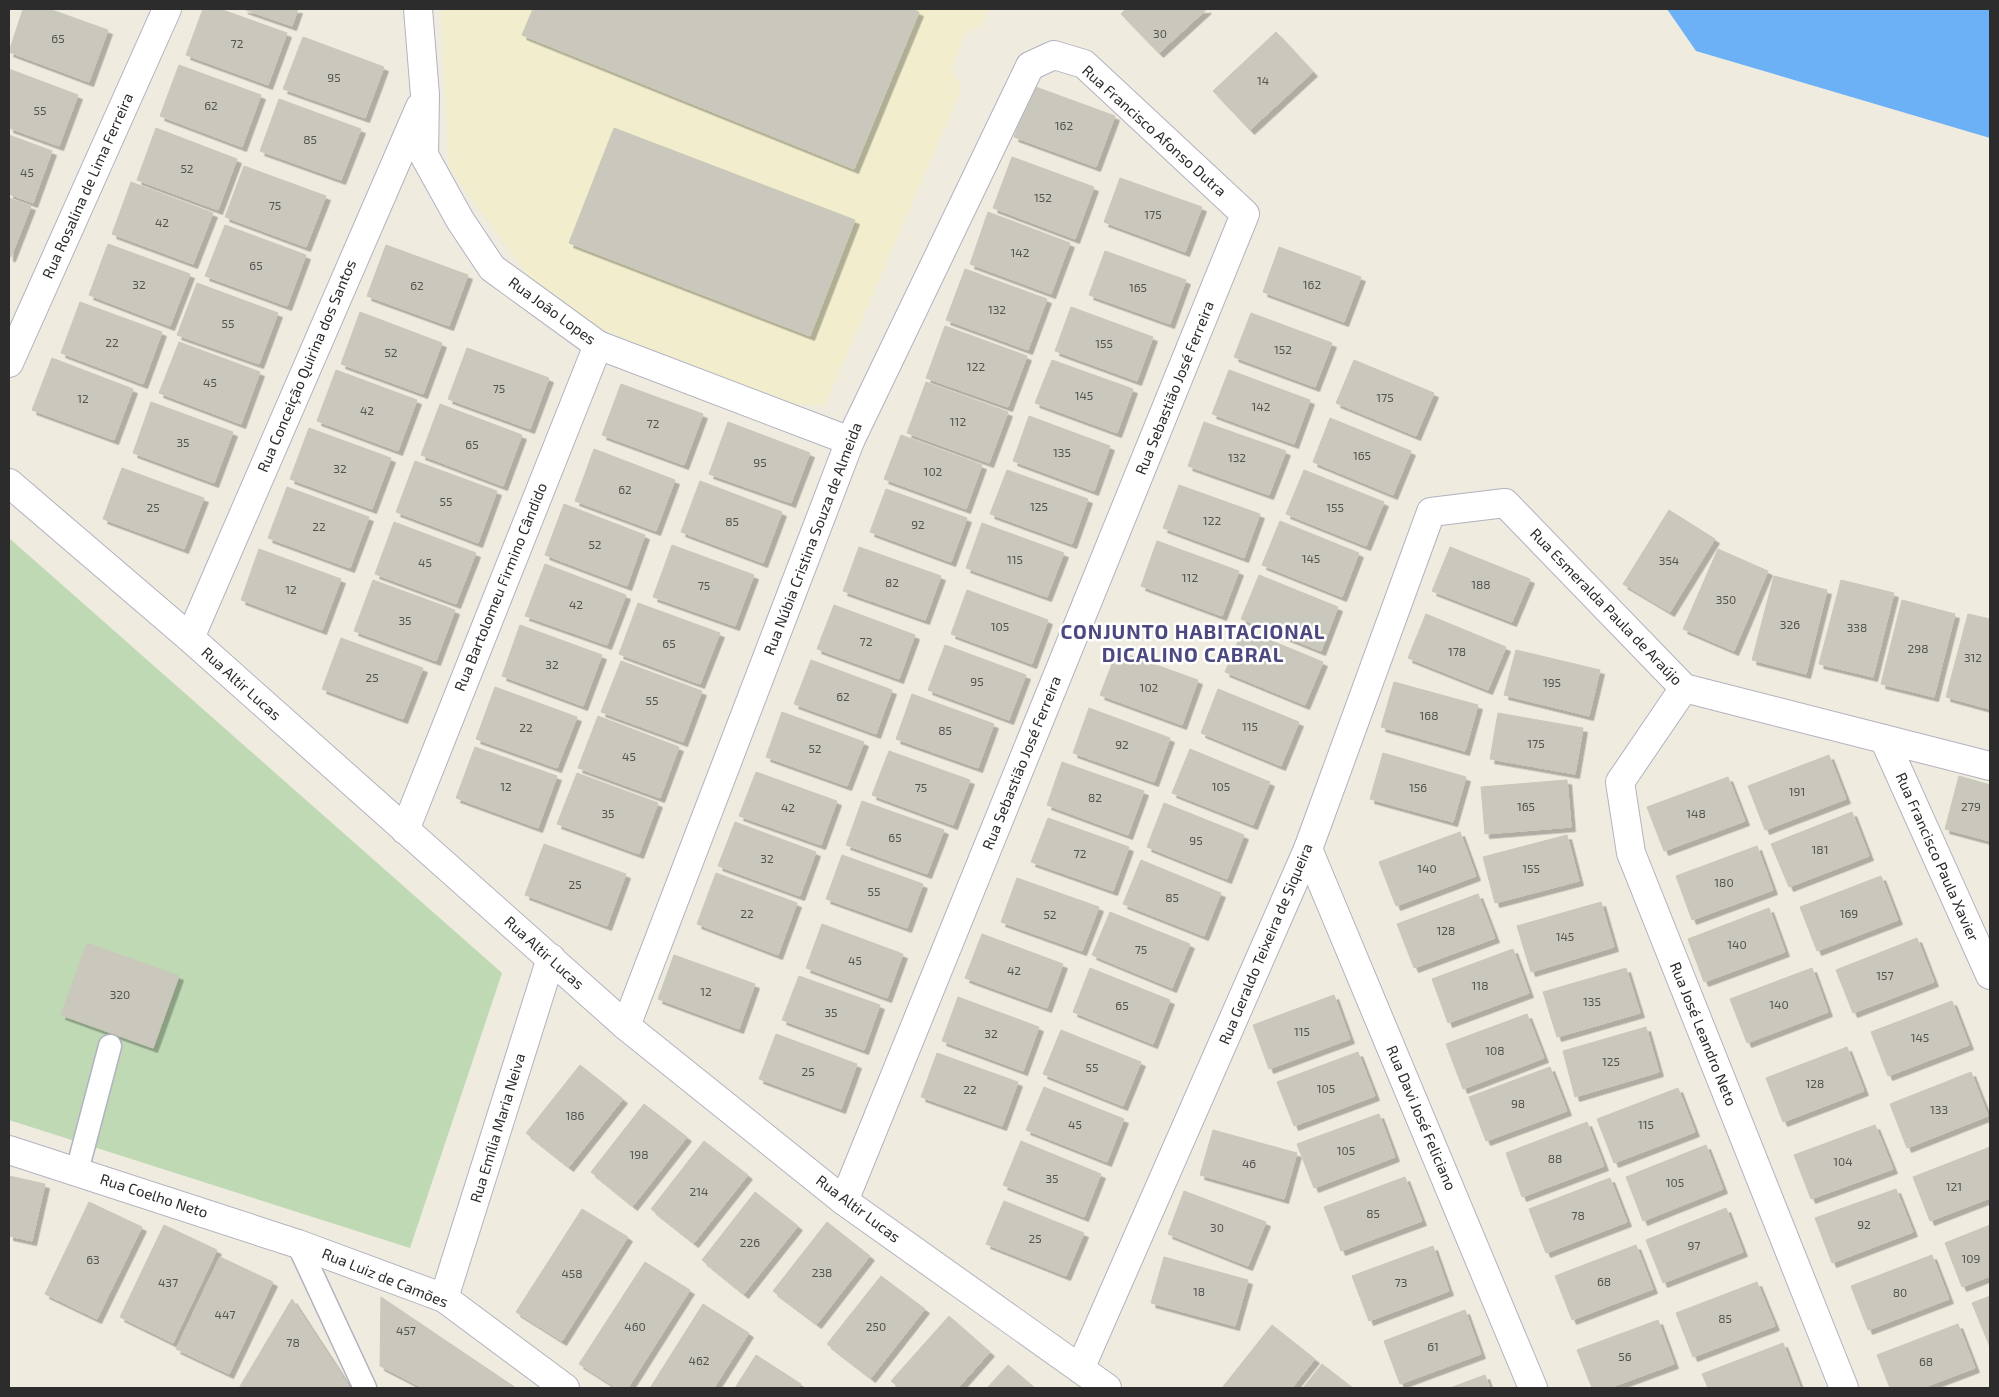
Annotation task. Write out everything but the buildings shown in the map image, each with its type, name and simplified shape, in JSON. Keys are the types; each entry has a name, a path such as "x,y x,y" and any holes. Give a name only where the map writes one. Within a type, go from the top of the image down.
{"street":[{"name":"Rua Rosalina de Lima Ferreira","path":"9,363 167,9"},
{"name":"Rua João Lopes","path":"418,9 425,95 424,156 460,220 492,268 598,345 850,441"},
{"name":"Rua Francisco Afonso Dutra","path":"1030,66 1054,56 1084,64 1245,214"},
{"name":"Rua Núbia Cristina Souza de Almeida","path":"626,1026 850,441 1030,66"},
{"name":"Rua Conceição Quirina dos Santos","path":"190,638 425,95"},
{"name":"Rua Sebastião José Ferreira","path":"844,1201 1245,214"},
{"name":"Rua Bartolomeu Firmino Cândido","path":"405,830 598,345"},
{"name":"Rua Altir Lucas","path":"9,483 190,638 626,1026 844,1201 1107,1388"},
{"name":"Rua Esmeralda Paula de Araújo","path":"1431,512 1505,503 1684,688 1990,766"},
{"name":"Rua Geraldo Teixeira de Siqueira","path":"1080,1369 1308,849 1431,512"},
{"name":"Rua José Leandro Neto","path":"1684,688 1620,782 1632,853 1844,1388"},
{"name":"Rua Francisco Paula Xavier","path":"1884,738 1990,975"},
{"name":"Rua Davi José Feliciano","path":"1308,849 1533,1388"},
{"name":"Rua Emília Maria Neiva","path":"444,1298 551,958"},
{"name":"Rua Coelho Neto","path":"9,1150 298,1244"},
{"name":"Rua Luiz de Camões","path":"298,1244 444,1298 565,1388"}],"lane":[{"path":"77,1171 110,1046"},
{"path":"298,1244 365,1388"}],"shaded area":[{"path":"441,9 989,9 982,25 965,33 952,69 962,88 825,405 780,404 598,327 538,289 449,168"}],"green space":[{"path":"9,538 502,973 410,1248 9,1120"}],"water":[{"path":"1667,9 1990,9 1990,138 1696,51"}],"district":[{"name":"CONJUNTO HABITACIONAL DICALINO CABRAL","path":"1193,644"}]}
